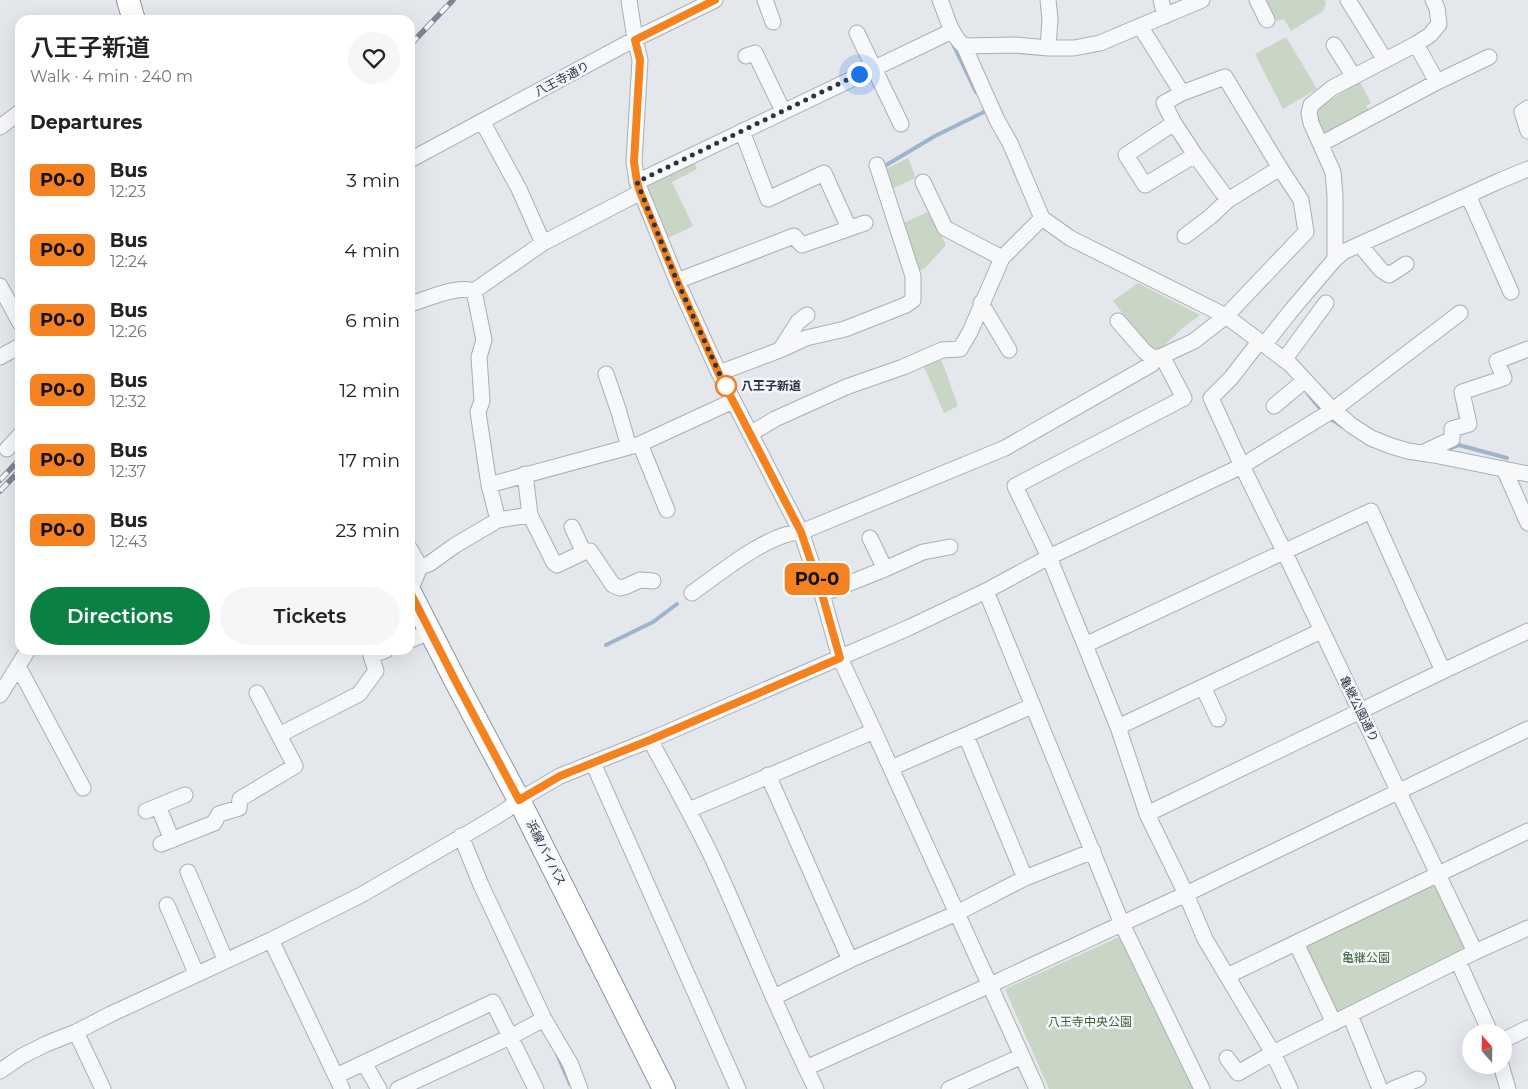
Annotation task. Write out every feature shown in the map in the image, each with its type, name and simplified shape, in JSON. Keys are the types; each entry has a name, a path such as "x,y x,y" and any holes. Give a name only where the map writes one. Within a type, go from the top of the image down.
{"highway":[{"path":"128,0 132,15"},
{"name":"浜線バイパス","path":"415,614 420,636 519,800 664,1089"}],"street":[{"path":"629,0 640,60 634,162 639,187 677,281 719,374 801,532 822,594 840,658 1037,1089"},
{"name":"八王寺通り","path":"415,157 635,40 715,0"},
{"path":"764,0 773,22"},
{"path":"940,0 956,40 964,46 997,120 1010,143 1042,218 1070,238 1226,316 1290,364 1334,410 1351,425 1371,438 1408,451 1528,474"},
{"path":"1048,0 1050,19 1048,48"},
{"path":"1161,0 1165,16"},
{"path":"964,46 1015,45 1074,48 1100,42 1202,0"},
{"path":"1257,0 1267,20"},
{"path":"1348,0 1385,60"},
{"path":"1335,259 1333,172 1311,123 1309,113 1311,105 1332,88 1430,35 1439,24 1434,0"},
{"path":"1140,26 1182,93"},
{"path":"474,291 543,242 639,187 742,131 952,31"},
{"path":"857,33 901,124"},
{"path":"1416,44 1436,82"},
{"path":"1334,45 1354,77"},
{"path":"746,56 755,53 783,111"},
{"path":"1321,144 1436,82 1489,57"},
{"path":"692,593 750,552 790,532 801,532 1004,448 1152,364 1158,357 1194,341 1226,316 1306,232 1301,200 1225,77 1182,93 1164,103 1174,123 1195,155 1228,200"},
{"path":"1528,108 1522,112 1528,131"},
{"path":"0,127 15,116"},
{"path":"482,121 519,189 543,242"},
{"path":"1174,123 1126,155 1145,186 1195,155"},
{"path":"742,131 768,199 824,173 849,228"},
{"path":"719,374 806,338 845,329 906,305 913,300 912,276 877,165"},
{"path":"1186,236 1228,200 1280,168"},
{"path":"1290,1089 1273,1053 1205,939 1186,894 1147,814 1118,727 1085,645 1049,557 1015,486 1184,398 1211,398 1237,370 1259,342 1268,340 1335,259 1343,252 1468,194 1528,169"},
{"path":"923,182 945,228 1002,258"},
{"path":"1468,194 1511,292"},
{"path":"750,434 775,419 846,387 903,367 942,350 960,349 970,332 1002,258 1042,218"},
{"path":"677,281 794,236 802,245 865,223"},
{"path":"1360,245 1381,270 1389,275 1406,264"},
{"path":"0,286 15,314"},
{"path":"415,302 455,290 469,289 474,291"},
{"path":"474,291 484,340 480,357 482,401 478,412 489,485 498,520"},
{"path":"981,303 1009,350"},
{"path":"1284,360 1326,303"},
{"path":"0,1071 22,1056 46,1044 76,1032 196,973 271,940 361,895 505,811 519,800 560,776 650,740 908,628 986,591 1049,557 1242,466 1334,410 1460,313"},
{"path":"780,350 798,322 807,315"},
{"path":"1118,321 1144,351 1158,357 1184,398"},
{"path":"0,357 15,349"},
{"path":"1422,453 1452,439 1452,429 1469,424 1462,392 1504,378 1497,361 1528,349"},
{"path":"606,374 618,409 634,445 667,510"},
{"path":"1274,406 1305,380"},
{"name":"亀継公園通り","path":"1211,398 1474,952"},
{"path":"489,485 634,445 733,402"},
{"path":"7,448 15,439"},
{"path":"1504,469 1528,523"},
{"path":"525,474 530,515 555,564 584,552 590,552 613,585 620,588 640,580 653,581"},
{"path":"1085,645 1371,511 1443,671"},
{"path":"415,579 420,567 429,564 454,546 498,520 530,515"},
{"path":"572,527 584,552"},
{"path":"870,538 885,569"},
{"path":"822,594 923,552 950,547"},
{"path":"415,558 420,567"},
{"path":"986,591 1122,924 1202,1089"},
{"path":"1118,727 1321,631"},
{"path":"1147,814 1360,710 1528,631"},
{"path":"0,695 25,655"},
{"path":"279,735 359,694 376,671 371,656 374,655"},
{"path":"18,666 83,788"},
{"path":"1203,686 1218,719"},
{"path":"185,795 152,809 167,842 214,823 220,814 239,808 240,799 295,766 257,693"},
{"path":"890,768 1032,706"},
{"path":"806,1068 1186,894 1528,729"},
{"path":"689,810 874,731"},
{"path":"966,736 1025,878"},
{"path":"650,740 689,810 716,866 816,1089"},
{"path":"593,763 738,1089"},
{"path":"768,775 850,960"},
{"path":"1227,976 1528,831"},
{"path":"461,836 481,884 544,1019 570,1063 580,1089"},
{"path":"774,997 850,960 957,913 1025,878 1093,851"},
{"path":"188,872 226,959"},
{"path":"167,905 196,973"},
{"path":"1227,1058 1238,1073 1273,1053 1474,952 1528,928"},
{"path":"271,940 339,1082 364,1062 493,1002 536,1089"},
{"path":"1296,943 1334,1023"},
{"path":"1458,961 1486,1024"},
{"path":"1350,1015 1380,1089"},
{"path":"398,1089 510,1037 544,1019"},
{"path":"1512,1036 1528,1028"},
{"path":"76,1032 103,1089"},
{"path":"949,1089 1022,1056"},
{"path":"364,1062 379,1089"},
{"path":"1504,1074 1508,1089"},
{"path":"1393,1089 1418,1079"}],"green space":[{"path":"1266,0 1324,0 1326,2 1323,11 1291,31 1284,19 1277,21"},
{"path":"1286,37 1317,89 1283,109 1255,54"},
{"path":"1360,82 1371,103 1366,106 1370,112 1325,137 1312,111"},
{"path":"908,158 916,178 891,189 884,170"},
{"path":"693,160 697,169 672,182 693,226 668,238 646,182"},
{"path":"930,211 946,245 925,268 918,271 901,224"},
{"path":"1138,283 1200,315 1159,350 1150,349 1113,301"},
{"path":"939,353 958,406 944,413 922,362"},
{"name":"亀継公園","path":"1436,879 1470,951 1335,1017 1302,944"},
{"name":"八王寺中央公園","path":"1119,937 1194,1089 1049,1089 1005,989"}],"waterway":[{"path":"952,42 976,92"},
{"path":"883,167 935,136 986,111"},
{"path":"1308,394 1323,412"},
{"path":"1328,417 1343,427"},
{"path":"1447,449 1459,445 1507,458"},
{"path":"606,645 653,622 677,604"},
{"path":"557,1054 570,1084"}],"railway":[{"path":"415,40 453,0"},
{"path":"0,480 15,464"},
{"path":"0,491 15,475"}],"bus line":[{"name":"P0-0","path":"415,602 519,800 560,776 650,740 840,658 822,594 801,532 719,374 677,281 637,182 634,162 640,60 635,40 715,0"}],"place":[{"name":"八王子新道","path":"726,386"}],"route":[{"path":"726,386 726,388 677,281 637,182 859,74"}]}
